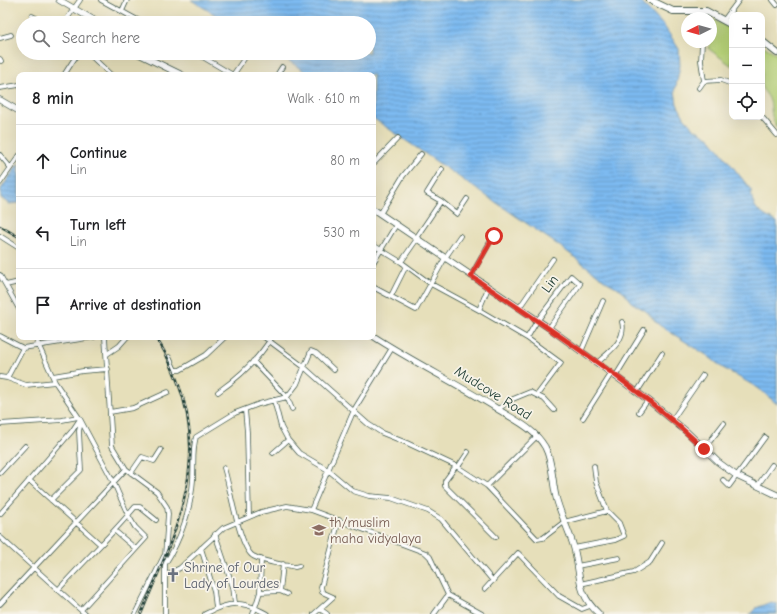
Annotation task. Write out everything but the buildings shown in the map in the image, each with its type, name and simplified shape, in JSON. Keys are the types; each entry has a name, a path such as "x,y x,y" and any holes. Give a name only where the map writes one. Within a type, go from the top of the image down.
{"main road":[{"path":"650,0 672,10 686,12"},
{"path":"717,18 729,23"},
{"path":"765,43 777,53"}],"street":[{"path":"59,0 88,16"},
{"path":"69,16 80,0"},
{"path":"103,0 131,16"},
{"path":"122,11 128,0"},
{"path":"724,20 739,0"},
{"path":"773,0 777,5"},
{"path":"0,38 11,34"},
{"path":"699,88 704,81 701,61 702,48"},
{"path":"66,72 74,60"},
{"path":"95,60 107,72"},
{"path":"150,60 173,72"},
{"path":"208,60 228,72"},
{"path":"235,72 243,60"},
{"path":"279,72 282,67"},
{"path":"704,81 721,80 729,83"},
{"path":"0,88 16,85"},
{"path":"0,100 16,109"},
{"path":"764,120 777,135"},
{"path":"376,161 398,138"},
{"path":"380,214 403,176 421,154"},
{"path":"0,155 10,166"},
{"path":"0,183 10,166 16,159"},
{"path":"442,169 428,193 457,214 467,199"},
{"path":"402,262 441,202"},
{"path":"376,211 549,328 648,400 718,462 737,476 777,495"},
{"path":"376,259 396,225"},
{"path":"471,276 495,233"},
{"path":"0,236 16,246"},
{"path":"376,288 416,310 445,258 460,236"},
{"path":"376,247 402,262 431,284 527,338 561,363 537,395"},
{"name":"Lin","path":"518,308 553,259"},
{"path":"391,296 406,266"},
{"path":"0,275 16,303"},
{"name":"Lin","path":"527,338 537,321 571,276 580,284 549,328"},
{"path":"6,285 16,283"},
{"path":"479,310 488,288"},
{"path":"581,352 603,301"},
{"path":"597,364 614,348 622,336 624,329 622,322"},
{"path":"583,418 644,330"},
{"path":"0,336 23,348 73,340"},
{"name":"Mudcove Road","path":"376,338 445,377 498,410 528,426 537,436 545,448 556,497 574,548 576,566 583,594 590,606 599,614"},
{"path":"36,340 55,382 80,419 113,481 128,515 135,527 146,538 81,610"},
{"path":"105,340 112,446 126,468 157,492 167,507 169,520 165,556 165,614"},
{"path":"107,354 119,346 124,340"},
{"path":"169,357 175,370 181,370 206,356 222,340"},
{"path":"218,392 231,383 253,361 270,340"},
{"path":"272,340 354,410 368,424 382,433 407,443 457,467 487,486 537,539 543,538 564,522 607,511"},
{"path":"8,378 23,348"},
{"path":"311,510 354,410 392,348"},
{"path":"165,564 181,531 191,497 196,437 220,421 245,410 287,397 297,384 311,351 313,351 334,370"},
{"path":"637,392 662,353"},
{"path":"253,361 287,397 292,409"},
{"path":"53,376 84,370 108,369"},
{"path":"672,420 703,375"},
{"path":"0,377 8,378 26,385 55,382"},
{"path":"110,412 133,408 168,392"},
{"path":"498,410 513,399 530,392 544,399 554,410"},
{"path":"274,400 275,409 288,440 299,453 328,470 353,491 369,496 391,498 428,511 442,519 493,581"},
{"path":"639,412 648,400"},
{"path":"245,410 249,516"},
{"path":"0,424 80,419"},
{"path":"0,514 72,431 80,419"},
{"path":"51,500 81,470 79,431 80,419"},
{"path":"704,449 724,423"},
{"path":"487,486 537,436"},
{"path":"723,480 729,486 765,437"},
{"path":"273,453 288,440"},
{"path":"0,473 25,446"},
{"path":"131,473 142,457 154,461 162,450"},
{"path":"468,452 445,481 446,486 496,537"},
{"path":"758,485 772,465"},
{"path":"574,548 615,540 624,536 619,523 607,511 598,489 594,466"},
{"path":"0,604 126,468"},
{"path":"224,468 237,521 249,551 253,556 260,559 295,567 299,566"},
{"path":"29,480 100,544"},
{"path":"58,590 137,506 156,520"},
{"path":"166,575 180,568 223,528 249,516 287,506 311,510 426,553 430,557 448,595 482,614"},
{"path":"314,614 333,597 322,592 321,587 339,520"},
{"path":"115,530 136,549"},
{"path":"215,534 233,587 235,603"},
{"path":"0,537 85,614"},
{"path":"580,584 634,572 650,562 662,543"},
{"path":"201,548 214,591 216,608"},
{"path":"485,589 518,553 559,596 582,609 590,606"},
{"path":"135,614 165,556"},
{"path":"576,566 619,558"},
{"path":"253,614 260,592 260,559"},
{"path":"280,591 283,564"},
{"path":"260,592 280,591 286,594"},
{"path":"434,614 448,595"},
{"path":"205,614 216,608 235,603 256,608 267,614"},
{"path":"320,609 326,614"}],"green space":[{"path":"717,21 729,27 729,64 709,49 717,48"},
{"path":"765,47 777,54 777,128 772,117 769,99 766,94"}],"water":[{"path":"191,0 639,0 664,26 679,49 680,66 675,91 677,104 684,117 693,128 710,138 751,190 755,207 762,214 777,222 777,404 758,388 723,368 708,356 659,325 646,311 631,302 622,290 607,282 561,247 376,120 376,72 306,72 288,60 376,60 376,16 217,16"},
{"path":"16,167 16,203 9,204 1,198 1,189"},
{"path":"771,602 777,604 777,614 750,614 756,608"}],"railway":[{"path":"0,226 16,235"},
{"path":"141,614 175,529 184,500 189,471 190,442 187,411 177,380 165,352 157,340"}],"place":[{"name":"th/muslim maha vidyalaya","path":"319,530"},
{"name":"Shrine of Our Lady of Lourdes","path":"173,575"}],"route":[{"path":"494,236 471,276 549,328 648,400 687,432 704,449"}]}
